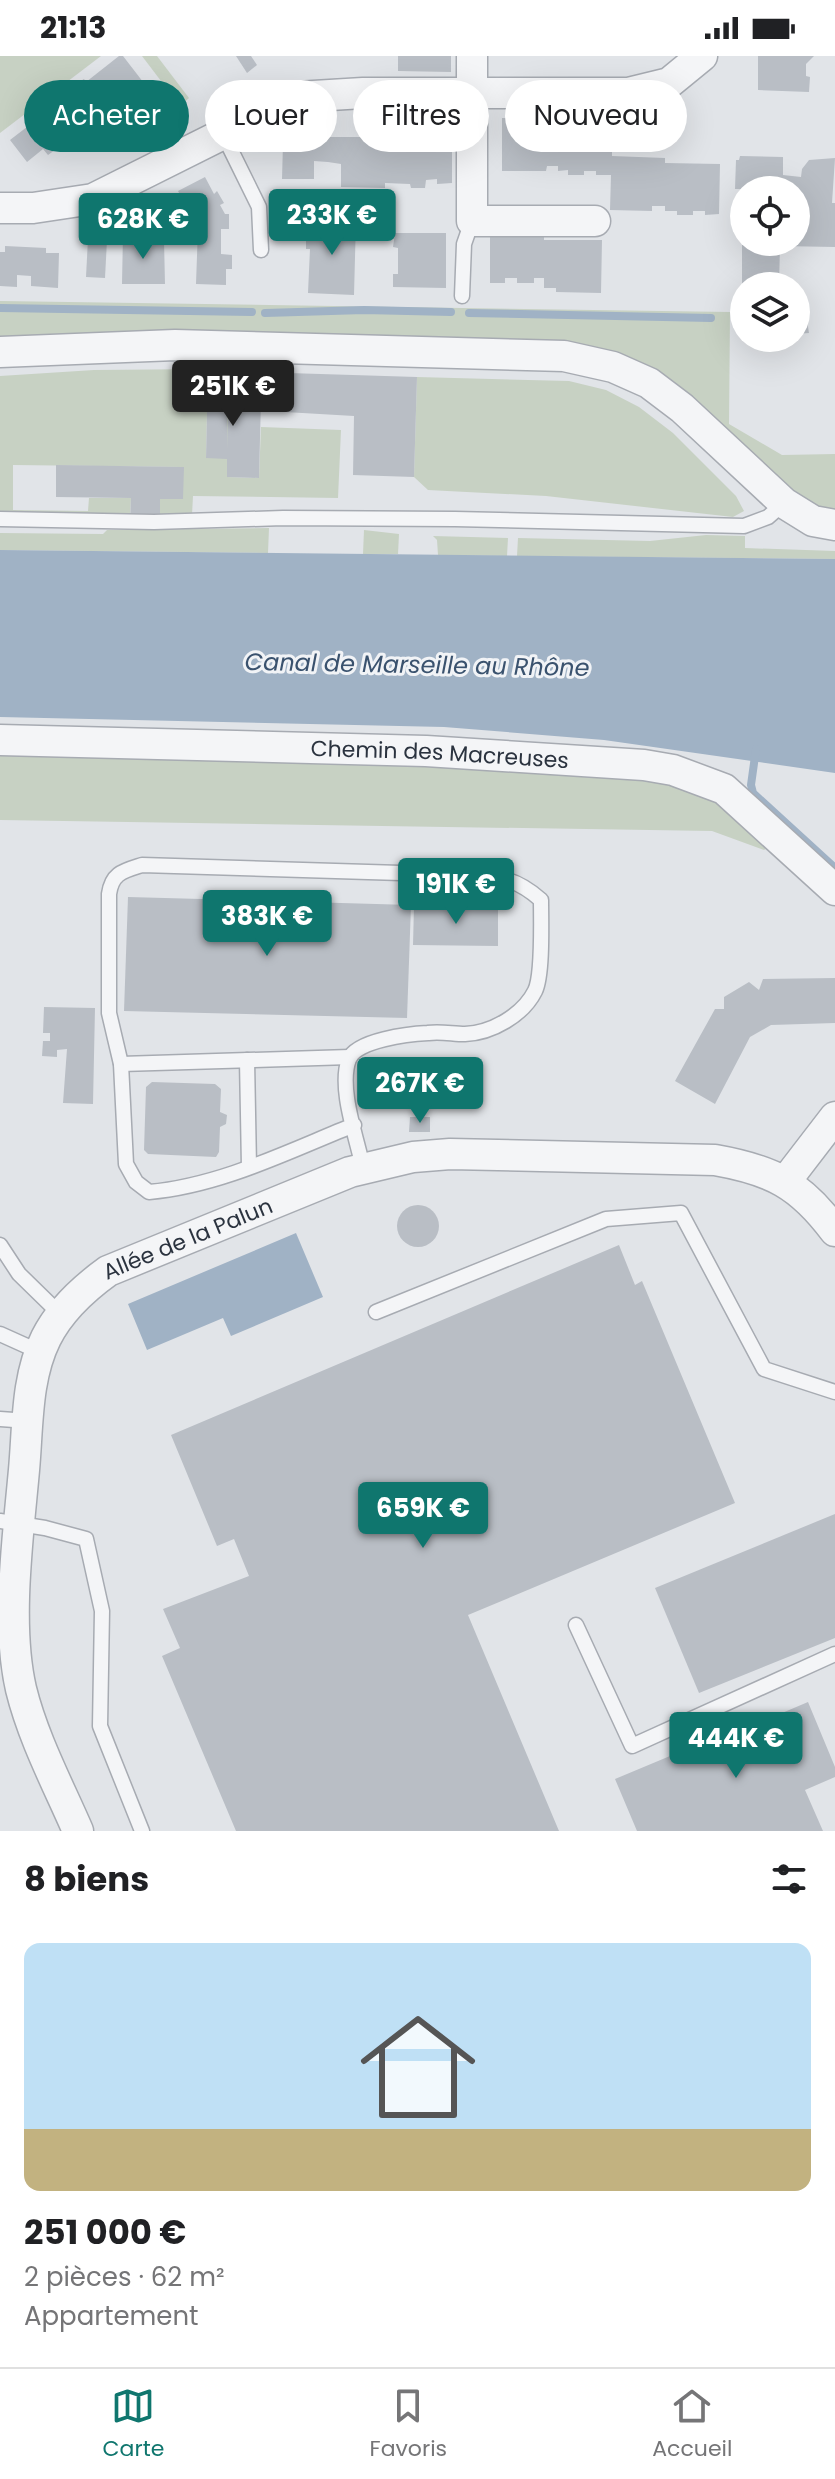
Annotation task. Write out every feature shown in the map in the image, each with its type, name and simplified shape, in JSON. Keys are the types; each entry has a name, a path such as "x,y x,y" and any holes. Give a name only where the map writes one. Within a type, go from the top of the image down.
{"street":[{"path":"472,56 473,80"},
{"path":"489,93 628,93 669,83 702,56"},
{"path":"0,208 33,208 93,199 205,143"},
{"path":"473,152 472,221 595,221"},
{"path":"0,352 244,345 564,356 590,360 632,374 665,394 784,503 813,521 835,525"},
{"name":"Chemin des Macreuses","path":"0,740 426,751 644,765 673,770 724,789 835,890"},
{"path":"785,1182 835,1117"},
{"name":"Allée de la Palun","path":"78,1831 29,1716 21,1689 14,1636 10,1523 14,1420 32,1383 46,1337 85,1288 108,1271 363,1168 413,1157 450,1154 715,1160 764,1171 785,1182 813,1205 835,1231"}],"lane":[{"path":"232,152 259,207 261,250"},
{"path":"462,296 464,244 472,221"},
{"path":"0,519 154,522 283,518 455,519 744,526 768,517 784,503"},
{"path":"354,1125 249,1167 173,1190 149,1192 136,1182 126,1164 121,1064 109,1013 109,894 111,882 119,872 142,865 466,875 509,878 541,900 537,988 527,1004 509,1020 468,1034 429,1032 373,1042 362,1046 350,1057 345,1086 354,1125 363,1168"},
{"path":"121,1064 350,1057"},
{"path":"247,1060 249,1167"},
{"path":"376,1312 606,1219 681,1213 764,1369 835,1392"},
{"path":"0,1245 19,1274 61,1315"},
{"path":"0,1334 40,1352"},
{"path":"10,1523 86,1539 102,1611 100,1726 142,1831"},
{"path":"576,1625 632,1746 835,1654"}],"green space":[{"path":"0,56 101,56 70,80 24,80 24,115 0,133"},
{"path":"142,56 157,56 175,80 160,80"},
{"path":"0,301 730,312 729,424 782,455 835,454 835,516 816,512 639,366 0,343"},
{"path":"208,369 206,458 226,458 228,370 256,372 256,399 229,399 227,477 259,478 261,427 341,430 338,498 193,496 192,515 159,514 160,499 183,499 183,467 13,465 13,510 88,511 89,498 131,498 130,516 0,516 0,376 94,370"},
{"path":"417,377 569,381 606,390 639,407 673,433 736,496 744,511 733,517 546,496 428,490 414,477"},
{"path":"269,528 268,553 0,550 0,533 103,534 107,530"},
{"path":"364,530 399,534 398,554 363,554"},
{"path":"706,535 745,536 745,548 835,551 835,559 517,556 518,538 650,541"},
{"path":"433,536 508,538 507,556 438,555 437,540"},
{"path":"0,751 585,772 648,779 695,789 707,795 732,812 770,846 764,850 712,831 0,820"}],"water":[{"name":"Canal de Marseille au Rhône","path":"0,550 835,559 835,773 604,740 444,727 0,717"},
{"path":"296,1233 323,1297 231,1336 223,1318 147,1350 128,1304"}],"building":[{"path":"123,56 142,80 89,80"},
{"path":"236,56 251,56 257,65 247,73"},
{"path":"398,56 451,56 451,72 398,71"},
{"path":"758,56 814,56 806,64 806,76 810,77 809,92 758,90"},
{"path":"502,118 505,118 505,152 612,152 612,156 665,158 665,163 720,164 719,214 705,215 705,211 693,211 693,215 677,215 677,211 665,211 665,206 652,206 652,211 610,210 611,175 596,175 596,171 568,175 568,170 558,171 558,166 547,166 546,171 502,171"},
{"path":"24,129 24,152 39,152 27,162 10,140"},
{"path":"337,137 353,137 353,152 452,152 452,183 437,184 437,179 426,180 425,188 385,183 385,188 341,187 341,164 314,161 314,179 282,179 283,152 337,152"},
{"path":"740,156 783,157 783,175 792,176 735,176 736,160"},
{"path":"835,158 832,203 835,203 835,247 810,247 810,176 801,176 809,160"},
{"path":"205,177 214,194 217,191 224,203 220,205 225,214 229,214 229,229 221,229 221,254 232,255 232,269 226,269 226,285 196,284 198,228 178,191"},
{"path":"315,219 356,220 354,295 308,293 310,249 306,249 306,229 315,229"},
{"path":"490,232 544,233 544,240 602,240 601,293 556,292 556,288 544,288 544,278 534,278 534,283 517,283 517,278 505,278 505,283 490,283"},
{"path":"395,233 446,233 446,288 393,287 393,274 398,274 398,248 393,247"},
{"path":"123,234 136,234 136,239 164,240 165,284 122,284"},
{"path":"88,239 107,240 105,278 86,277"},
{"path":"5,246 46,248 46,253 59,253 58,288 31,286 31,276 17,275 17,287 0,286 0,252 5,252"},
{"path":"742,256 780,256 779,272 742,272"},
{"path":"208,369 228,370 227,449 229,398 261,399 259,478 227,477 227,459 206,458"},
{"path":"256,372 417,377 414,477 353,475 354,416 268,411 270,393 256,392"},
{"path":"56,465 184,467 183,499 160,499 160,521 130,521 131,498 56,497"},
{"path":"128,897 411,905 407,1018 124,1011"},
{"path":"414,906 498,908 498,946 413,945"},
{"path":"835,978 835,1023 771,1025 750,1037 715,1104 675,1081 715,1009 724,1009 724,997 749,982 759,990 763,979"},
{"path":"44,1007 95,1008 93,1104 63,1103 67,1049 57,1050 57,1057 42,1056 43,1041 50,1041 50,1033 43,1033"},
{"path":"152,1082 215,1084 221,1089 220,1112 227,1115 226,1124 220,1127 216,1157 148,1154 144,1150 146,1087"},
{"path":"410,1117 430,1117 430,1132 409,1132"},
{"path":"418,1205 433,1211 439,1226 433,1241 418,1247 403,1241 397,1226 403,1211"},
{"path":"619,1245 635,1285 642,1281 735,1503 468,1615 559,1831 236,1831 162,1656 180,1648 163,1609 249,1576 234,1539 217,1546 171,1435"},
{"path":"835,1514 835,1638 699,1693 655,1588"},
{"path":"808,1702 835,1767 835,1777 805,1790 823,1831 637,1831 615,1779 773,1713 775,1716"}],"waterway":[{"path":"0,308 252,312"},
{"path":"265,313 364,310 451,312"},
{"path":"469,313 711,318"},
{"path":"756,749 751,785 753,793 835,868"}]}
